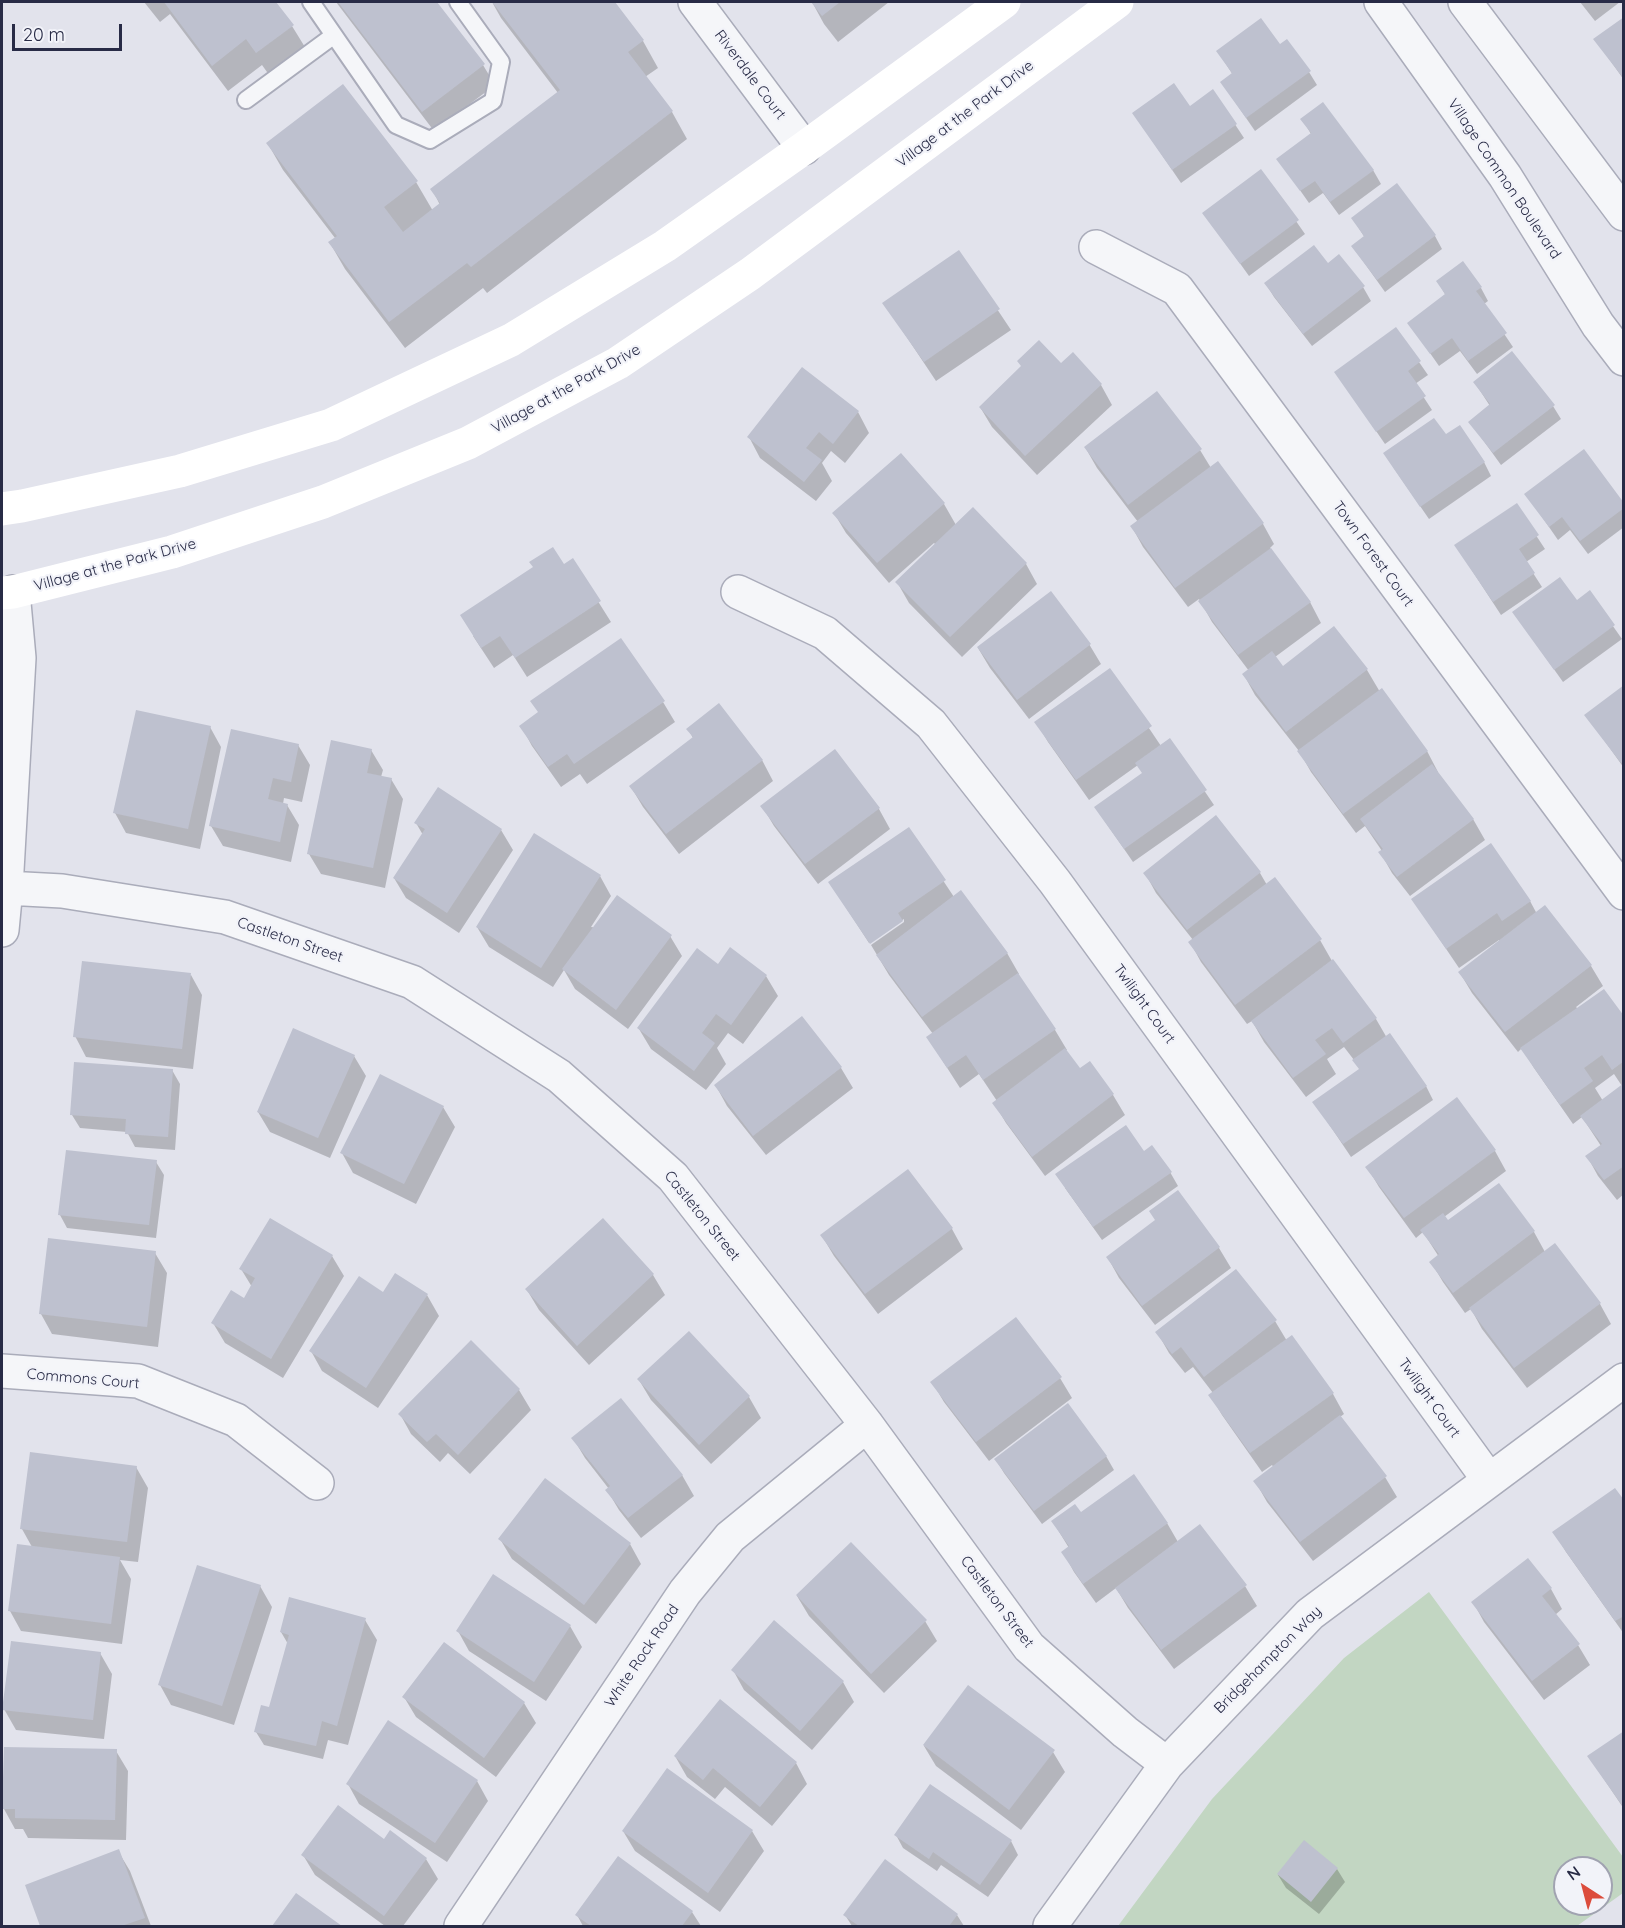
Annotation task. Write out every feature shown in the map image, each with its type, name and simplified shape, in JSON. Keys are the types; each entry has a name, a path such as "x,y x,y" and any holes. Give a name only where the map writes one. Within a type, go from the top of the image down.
{"street":[{"name":"Riverdale Court","path":"695,2 804,148"},
{"path":"2,509 180,471 331,425 511,340 665,246 1004,2"},
{"name":"Village at the Park Drive","path":"7,593 172,552 323,502 468,443 618,363 750,274 1117,2"},
{"name":"Village Common Boulevard","path":"1381,2 1505,176 1598,325 1623,359"},
{"path":"1465,2 1623,214"},
{"name":"Town Forest Court","path":"1096,247 1177,289 1623,893"},
{"name":"Twilight Court","path":"738,592 825,633 931,724 1055,882 1489,1480"},
{"path":"2,930 19,658 7,593"},
{"name":"Castleton Street","path":"6,888 62,891 225,917 412,982 559,1076 673,1177 867,1425 1029,1647 1125,1732 1167,1764"},
{"name":"Commons Court","path":"2,1371 138,1381 236,1420 317,1483"},
{"name":"Bridgehampton Way","path":"1050,1926 1167,1764 1310,1614 1623,1380"},
{"name":"White Rock Road","path":"461,1926 685,1593 730,1537 867,1425"}],"lane":[{"path":"311,2 396,125 430,140 493,101 501,62 458,2"},
{"path":"246,100 333,36"}],"green space":[{"path":"1429,1592 1623,1857 1623,1893 1613,1900 1613,1856 1553,1856 1553,1916 1591,1916 1577,1926 1118,1926 1212,1799 1344,1658"}],"building":[{"path":"164,2 276,2 294,25 256,53 246,39 212,66"},
{"path":"338,2 437,2 485,64 422,112"},
{"path":"492,2 615,2 644,40 628,52 673,111 471,267 467,263 389,322 328,242 337,236 266,143 343,84 418,181 384,207 403,232 440,203 430,189 560,90"},
{"path":"811,2 840,2 822,16"},
{"path":"1624,17 1624,79 1593,39"},
{"path":"1261,18 1280,44 1287,39 1311,71 1246,118 1220,82 1232,73 1216,51"},
{"path":"1174,83 1190,106 1213,89 1237,124 1172,170 1132,113"},
{"path":"1323,102 1374,170 1330,202 1315,181 1300,191 1276,159 1311,133 1300,119"},
{"path":"1261,169 1299,220 1240,264 1202,213"},
{"path":"1397,183 1436,235 1377,280 1351,246 1364,236 1351,218"},
{"path":"1314,245 1328,263 1339,254 1365,286 1303,334 1264,283"},
{"path":"959,250 1000,309 924,362 882,303"},
{"path":"1463,261 1482,287 1476,291 1507,333 1468,361 1452,338 1430,354 1407,323 1445,294 1436,281"},
{"path":"1396,327 1421,361 1408,371 1426,396 1376,432 1334,372"},
{"path":"1039,340 1061,363 1073,352 1102,384 1025,456 979,407 1021,366 1017,361"},
{"path":"1512,351 1555,405 1493,453 1468,422 1490,404 1473,382"},
{"path":"802,367 859,411 833,444 819,432 806,448 822,460 804,482 747,437"},
{"path":"1157,391 1202,449 1128,505 1084,447"},
{"path":"1434,418 1446,434 1460,425 1485,462 1420,507 1383,453"},
{"path":"1584,449 1624,503 1624,508 1580,541 1562,517 1549,527 1524,494"},
{"path":"901,453 945,503 877,563 832,513"},
{"path":"1218,461 1264,523 1175,588 1130,526"},
{"path":"1517,503 1539,535 1519,549 1535,573 1493,602 1454,545"},
{"path":"973,507 1027,563 950,637 895,582"},
{"path":"553,547 564,564 573,558 601,601 515,658 500,636 481,648 460,615 533,567 529,562"},
{"path":"1271,548 1311,602 1238,655 1198,601"},
{"path":"1560,577 1577,600 1590,590 1615,625 1554,670 1512,612"},
{"path":"1051,591 1091,644 1017,700 977,647"},
{"path":"1334,626 1368,669 1286,732 1242,674 1272,651 1283,666"},
{"path":"621,638 665,701 574,764 567,754 548,767 519,726 538,712 530,701"},
{"path":"1110,668 1152,726 1076,780 1034,722"},
{"path":"1624,685 1624,761 1621,763 1584,715"},
{"path":"1382,688 1428,751 1343,814 1297,751"},
{"path":"719,703 763,760 666,834 629,786 693,737 686,729"},
{"path":"136,710 211,726 188,829 113,813"},
{"path":"231,729 299,744 291,782 273,778 268,799 288,804 280,842 209,826"},
{"path":"1170,738 1207,790 1124,849 1094,807 1142,773 1135,763"},
{"path":"331,740 372,749 367,773 392,778 373,868 307,854"},
{"path":"835,749 880,808 805,864 760,806"},
{"path":"1432,764 1474,819 1397,877 1378,852 1383,849 1360,819"},
{"path":"438,787 502,829 447,913 393,878 425,829 414,823"},
{"path":"1216,815 1261,872 1187,930 1143,873"},
{"path":"909,827 946,880 898,913 903,921 870,944 828,882"},
{"path":"534,833 601,875 541,968 476,927"},
{"path":"1491,843 1531,901 1502,921 1497,913 1446,949 1411,899"},
{"path":"1275,877 1322,939 1235,1005 1188,942"},
{"path":"961,890 1008,953 922,1017 876,955"},
{"path":"617,895 672,935 616,1010 562,969"},
{"path":"1545,905 1592,965 1505,1032 1458,972"},
{"path":"730,947 767,975 731,1025 716,1014 702,1033 715,1043 694,1071 637,1028 697,948 718,964"},
{"path":"1333,959 1377,1018 1343,1043 1332,1028 1315,1040 1326,1054 1293,1078 1251,1021"},
{"path":"82,961 191,973 182,1049 73,1037"},
{"path":"1018,973 1056,1029 983,1080 966,1055 947,1068 926,1037"},
{"path":"1604,989 1624,1016 1624,1061 1612,1070 1602,1055 1584,1068 1593,1081 1560,1105 1520,1048"},
{"path":"802,1016 842,1067 753,1136 714,1085"},
{"path":"293,1028 355,1055 318,1138 257,1112"},
{"path":"1390,1033 1427,1086 1343,1144 1312,1102 1359,1069 1352,1060"},
{"path":"1065,1048 1080,1068 1090,1061 1114,1094 1032,1157 992,1103"},
{"path":"74,1062 173,1069 168,1137 125,1134 126,1119 70,1115"},
{"path":"380,1074 444,1106 404,1184 340,1153"},
{"path":"1624,1083 1624,1166 1604,1180 1585,1156 1602,1144 1580,1116"},
{"path":"1457,1097 1496,1150 1404,1218 1365,1167"},
{"path":"1126,1125 1144,1151 1152,1145 1172,1172 1093,1227 1055,1174"},
{"path":"66,1150 157,1160 149,1225 58,1215"},
{"path":"908,1169 953,1228 865,1294 820,1235"},
{"path":"1499,1183 1535,1231 1453,1293 1429,1262 1439,1254 1420,1230 1443,1213 1448,1220"},
{"path":"1178,1190 1220,1247 1142,1306 1106,1257 1155,1220 1149,1211"},
{"path":"270,1218 333,1255 271,1359 211,1323 231,1290 244,1298 255,1278 239,1269"},
{"path":"603,1218 654,1274 577,1346 525,1289"},
{"path":"48,1238 156,1251 147,1327 39,1314"},
{"path":"1555,1243 1601,1303 1514,1368 1469,1308"},
{"path":"1236,1269 1277,1320 1204,1377 1181,1347 1172,1354 1155,1332"},
{"path":"395,1273 428,1294 366,1388 309,1351 359,1276 383,1292"},
{"path":"1016,1317 1062,1377 976,1442 930,1382"},
{"path":"689,1331 750,1396 699,1445 637,1379"},
{"path":"1292,1335 1334,1393 1250,1453 1208,1395"},
{"path":"471,1340 520,1389 458,1455 436,1434 427,1442 398,1414"},
{"path":"621,1398 683,1475 628,1518 605,1490 610,1486 571,1438"},
{"path":"1068,1403 1107,1456 1034,1511 994,1459"},
{"path":"1340,1415 1387,1476 1300,1542 1253,1481"},
{"path":"30,1452 137,1466 127,1542 20,1529"},
{"path":"1134,1474 1168,1523 1083,1584 1061,1552 1069,1546 1051,1521 1075,1504 1081,1512"},
{"path":"545,1478 631,1543 584,1605 498,1539"},
{"path":"1615,1488 1624,1500 1624,1616 1615,1621 1552,1532"},
{"path":"1200,1524 1247,1585 1161,1650 1115,1588"},
{"path":"851,1542 927,1620 871,1674 796,1595"},
{"path":"17,1544 120,1557 111,1624 8,1611"},
{"path":"1528,1558 1552,1588 1542,1596 1580,1644 1532,1681 1471,1602"},
{"path":"197,1565 261,1585 222,1706 158,1685"},
{"path":"493,1574 571,1625 534,1682 456,1631"},
{"path":"289,1597 366,1618 337,1726 322,1721 316,1746 254,1732 261,1705 269,1707 289,1635 280,1632"},
{"path":"774,1620 844,1681 800,1731 731,1670"},
{"path":"11,1641 101,1652 93,1720 2,1710"},
{"path":"444,1642 525,1702 484,1758 402,1697"},
{"path":"968,1685 1055,1750 1009,1810 923,1745"},
{"path":"720,1699 797,1762 760,1807 713,1768 703,1780 674,1756"},
{"path":"388,1720 478,1780 435,1843 346,1784"},
{"path":"1624,1731 1624,1808 1587,1756"},
{"path":"4,1747 117,1749 115,1820 15,1818 15,1809 2,1809"},
{"path":"667,1768 753,1830 708,1893 622,1831"},
{"path":"930,1784 1012,1840 980,1885 933,1852 929,1859 894,1835"},
{"path":"338,1805 384,1839 390,1830 427,1858 384,1916 301,1855"},
{"path":"1304,1840 1338,1868 1311,1902 1277,1874"},
{"path":"119,1849 145,1918 121,1926 40,1926 25,1885"},
{"path":"618,1856 693,1911 682,1926 591,1926 575,1915"},
{"path":"885,1859 958,1914 949,1926 859,1926 843,1915"},
{"path":"296,1893 342,1926 272,1926"}]}
